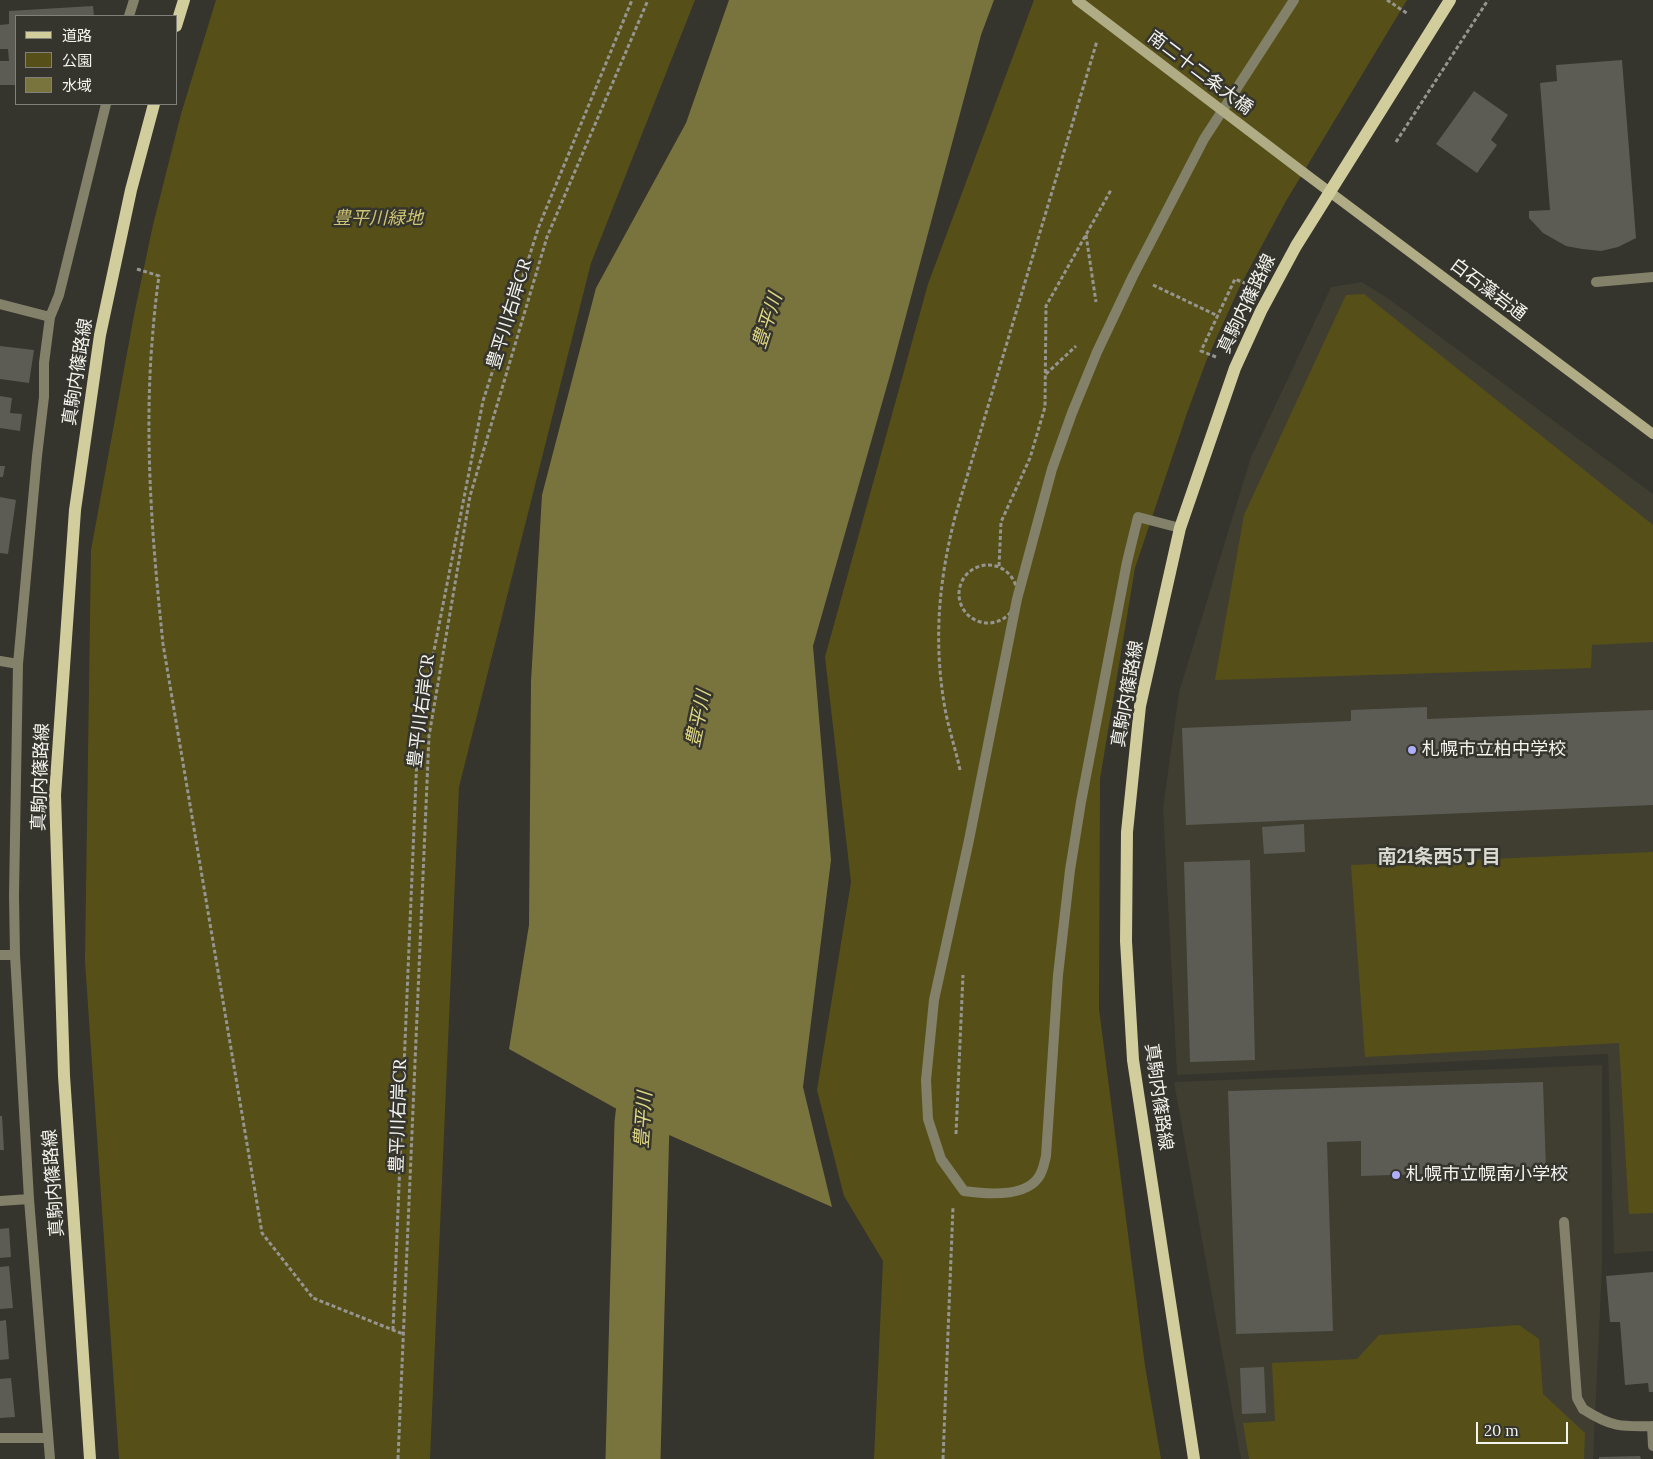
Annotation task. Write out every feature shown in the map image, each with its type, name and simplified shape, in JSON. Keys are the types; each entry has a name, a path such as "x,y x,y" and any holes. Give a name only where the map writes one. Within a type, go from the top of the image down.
{"main road":[{"path":"178,20 184,0"},
{"name":"南二十二条大橋","path":"1077,0 1303,172"},
{"name":"真駒内篠路線","path":"1194,1459 1134,1060 1126,941 1127,832 1140,706 1180,528 1235,368 1261,311 1296,246 1450,0"},
{"name":"真駒内篠路線","path":"90,1459 64,1076 55,795 75,510 100,335 131,190 154,105"},
{"name":"白石藻岩通","path":"1303,172 1653,434"}],"street":[{"path":"130,15 134,0"},
{"path":"1180,528 1138,516 1127,562 1070,870 1058,975 1046,1156 1042,1172 1037,1180 1027,1187 1013,1192 982,1193 964,1191 941,1159 928,1119 926,1080 934,1000 971,830 1017,599 1052,469 1096,352 1133,276 1204,139 1294,0"},
{"path":"50,1459 29,1199 15,955 14,895 18,664 34,483 44,397 44,363 50,317 59,296 106,105"},
{"path":"1596,282 1653,277"},
{"path":"0,304 50,317"},
{"path":"0,661 18,664"},
{"path":"0,955 15,955"},
{"path":"0,1201 29,1199"},
{"path":"1564,1222 1577,1398 1583,1409 1601,1420 1620,1426 1652,1426 1653,1446"},
{"path":"0,1438 48,1438"}],"path":[{"path":"393,1330 418,732 483,401 539,226 632,0"},
{"name":"豊平川右岸CR","path":"398,1459 429,736 470,496 547,237 648,0"},
{"path":"1387,0 1408,14"},
{"path":"1396,142 1488,0"},
{"path":"999,566 1001,522 1030,458 1045,407 1046,306 1111,190"},
{"path":"1086,234 1096,306"},
{"path":"137,269 159,276 155,301 149,387 148,458 154,558 163,644 262,1233 313,1298 403,1334"},
{"path":"1216,357 1201,351 1235,279 1249,286"},
{"path":"1156,287 1218,316"},
{"path":"1045,374 1079,343"},
{"path":"988,564 999,566 1014,579 1017,599 1014,608 1000,621 982,623 966,614 958,597 959,587 969,570 988,564"}],"shaded area":[{"name":"札幌市立柏中学校","path":"1362,282 1389,299 1653,494 1653,1251 1614,1254 1608,1054 1177,1075 1163,808 1179,692 1251,457 1331,287"},
{"name":"札幌市立幌南小学校","path":"1602,1065 1602,1268 1593,1459 1241,1459 1174,1082"}],"green space":[{"name":"豊平川緑地","path":"216,0 695,0 591,263 459,787 430,1459 119,1459 85,961 91,550 134,315 153,225 181,114"},
{"path":"1034,0 1407,0 1286,201 1240,286 1207,359 1135,568 1100,779 1099,1009 1145,1366 1161,1459 874,1459 883,1261 844,1196 817,1090 851,882 825,657 928,284"},
{"path":"1364,294 1653,525 1653,642 1592,645 1591,668 1215,680 1244,515 1346,295"},
{"path":"1653,852 1653,1213 1629,1214 1619,1043 1365,1057 1351,865"},
{"path":"1519,1325 1539,1339 1543,1394 1585,1433 1584,1459 1249,1459 1243,1423 1275,1421 1272,1363 1357,1359 1379,1335"}],"water":[{"path":"729,0 994,0 981,35 892,368 813,646 831,860 803,1087 832,1207 642,1123 509,1049 529,925 531,681 542,495 596,288 686,123"}],"building":[{"path":"93,6 94,15 15,15 15,85 0,85 0,61 9,61 8,49 0,49 0,25 9,24 9,11"},
{"path":"1622,60 1636,238 1618,247 1601,251 1566,246 1543,233 1529,218 1529,211 1550,210 1540,83 1557,81 1556,65"},
{"path":"1474,91 1508,115 1491,140 1497,145 1477,173 1436,144"},
{"path":"0,346 34,350 29,383 0,379"},
{"path":"0,396 12,398 10,413 22,414 20,431 0,428"},
{"path":"0,466 5,466 3,477 0,477"},
{"path":"0,497 16,500 8,554 0,553"},
{"path":"1427,707 1427,719 1653,710 1653,805 1186,825 1182,728 1351,721 1351,710"},
{"path":"1304,824 1305,852 1264,854 1262,827"},
{"path":"1250,860 1255,1060 1190,1062 1184,862"},
{"path":"1543,1082 1546,1170 1361,1176 1361,1141 1327,1142 1333,1331 1236,1334 1228,1091"},
{"path":"0,1116 2,1116 4,1150 0,1150"},
{"path":"9,1228 11,1257 0,1258 0,1229"},
{"path":"9,1266 13,1308 0,1309 0,1267"},
{"path":"1653,1272 1653,1392 1649,1392 1648,1383 1625,1385 1620,1322 1610,1322 1606,1276"},
{"path":"6,1320 9,1359 0,1360 0,1321"},
{"path":"1264,1367 1266,1413 1242,1414 1240,1368"},
{"path":"11,1378 15,1417 0,1418 0,1379"},
{"path":"1640,1456 1641,1459 1599,1459 1599,1457"}],"waterway":[{"name":"豊平川","path":"633,1459 642,1123 651,1048"}],"place":[{"name":"札幌市立柏中学校","path":"1412,750"},
{"name":"札幌市立幌南小学校","path":"1396,1175"}],"district":[{"name":"南21条西5丁目","path":"1439,858"}]}
